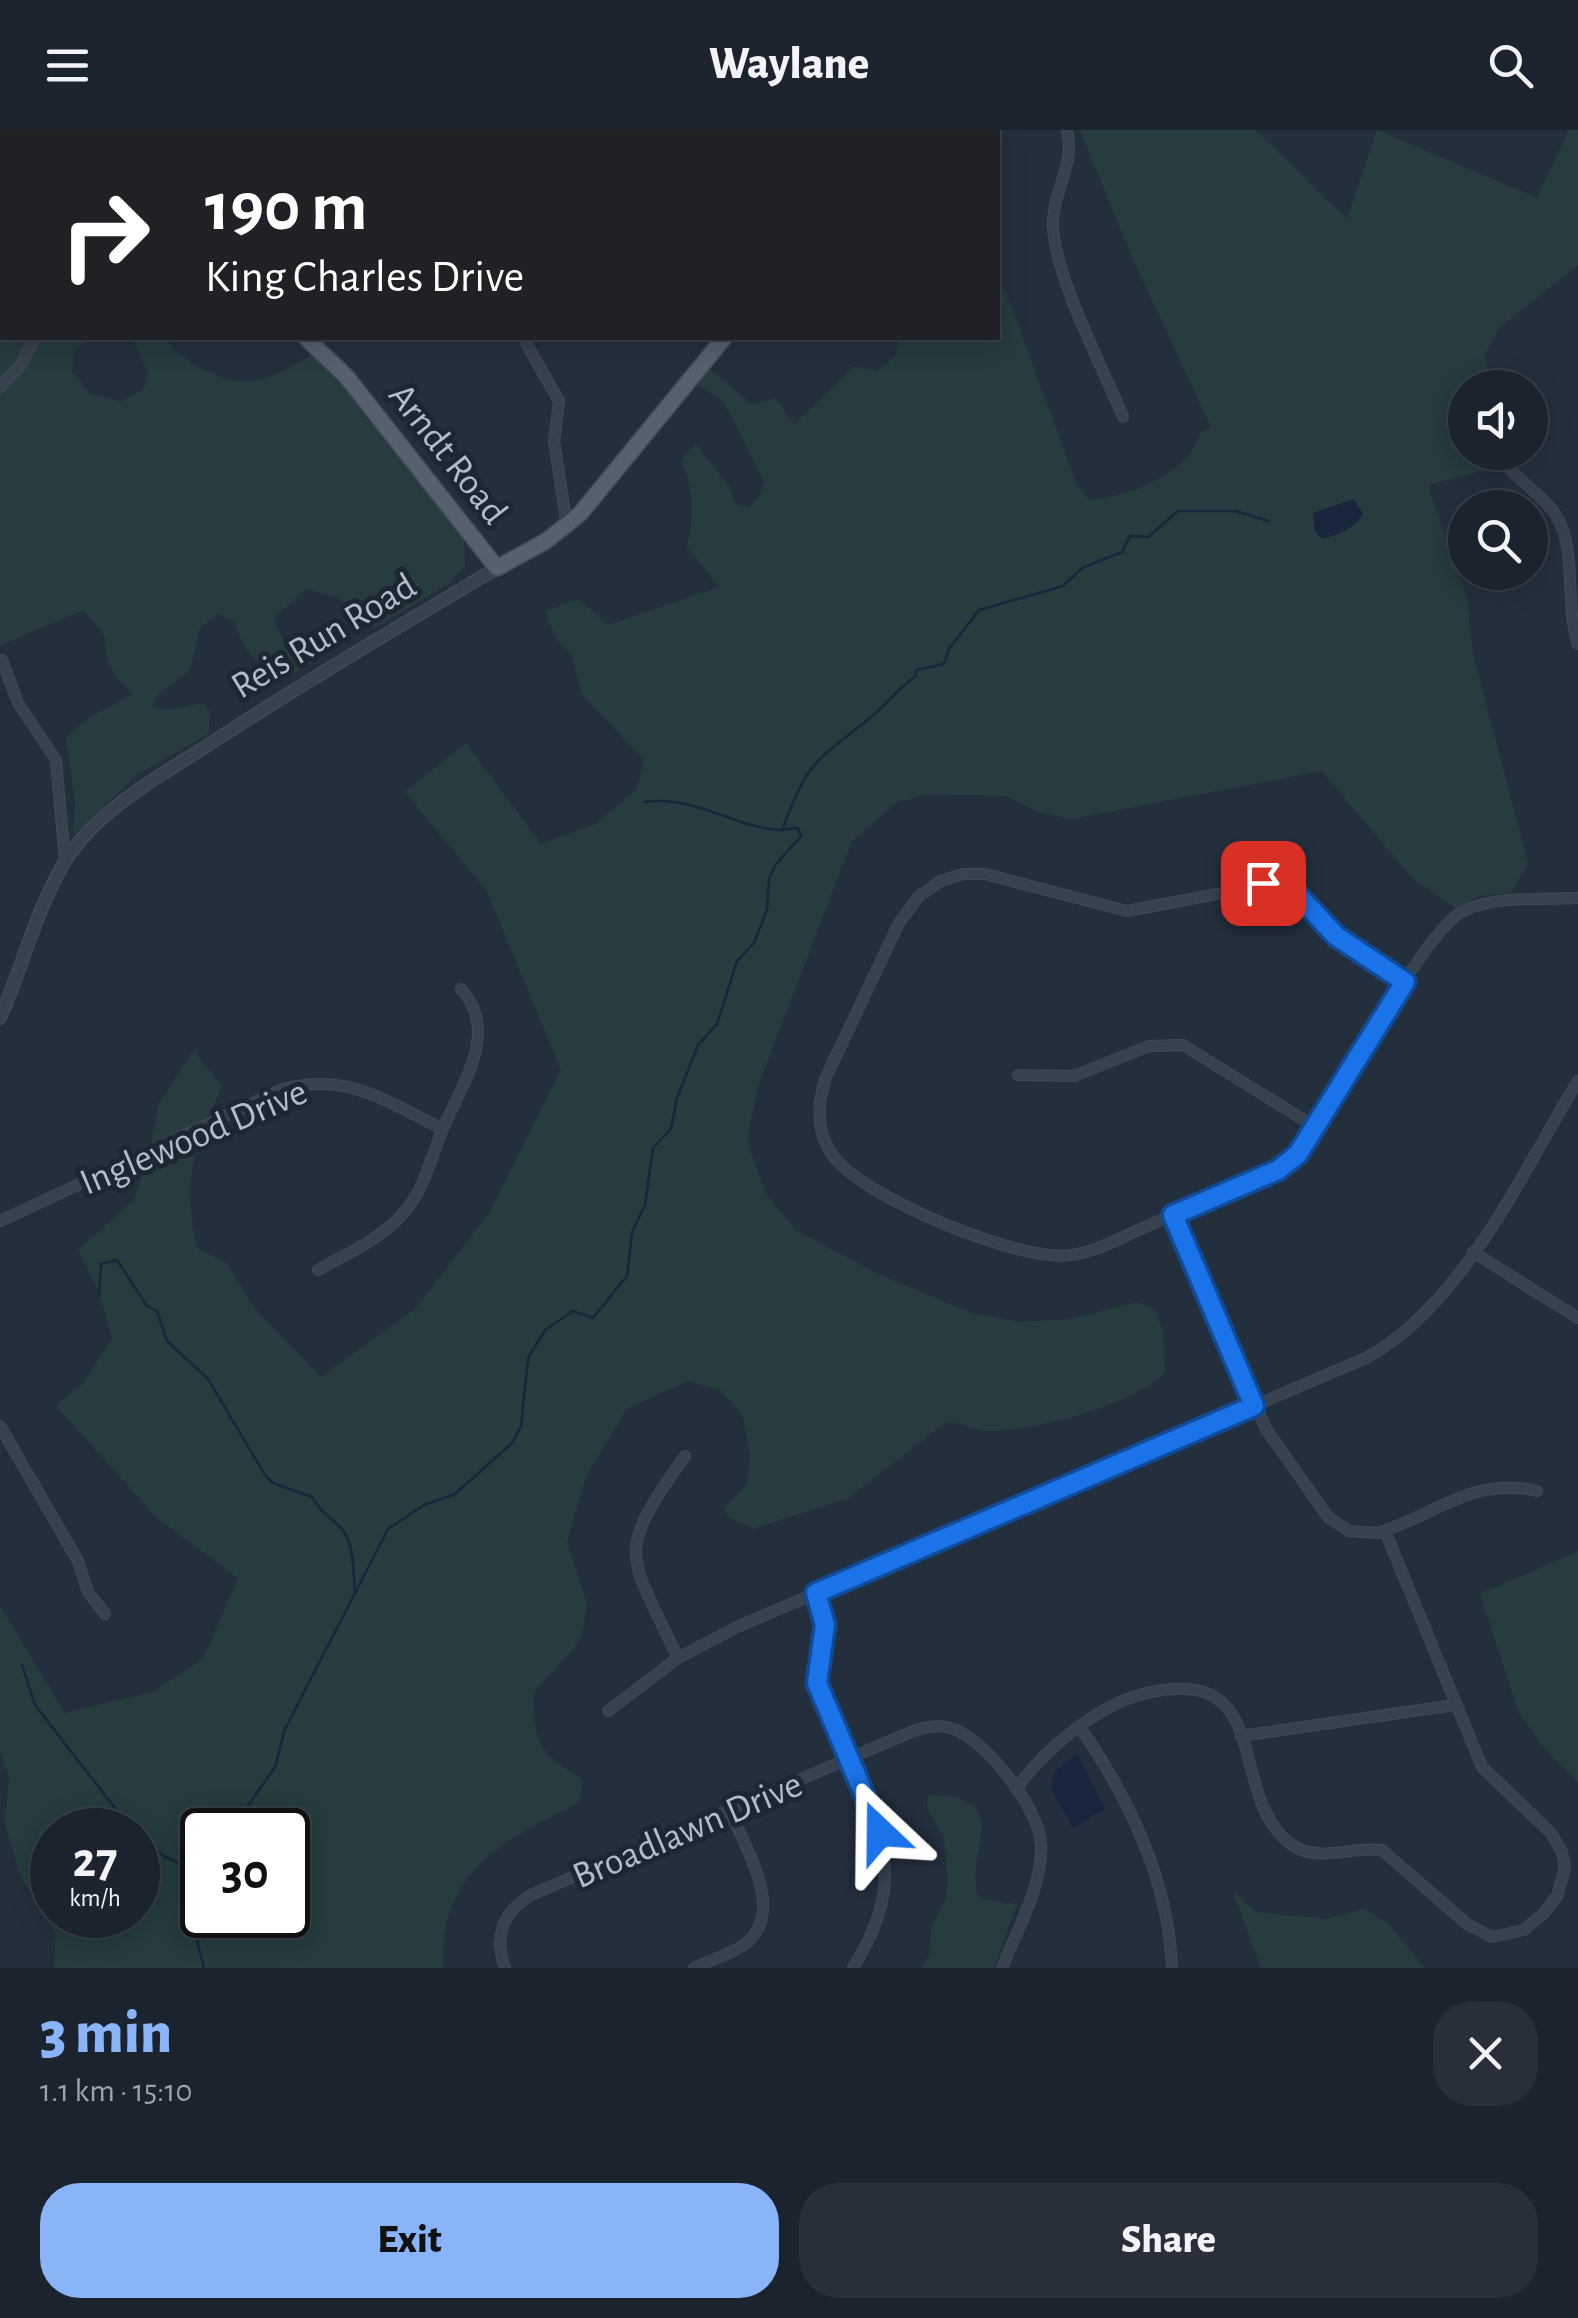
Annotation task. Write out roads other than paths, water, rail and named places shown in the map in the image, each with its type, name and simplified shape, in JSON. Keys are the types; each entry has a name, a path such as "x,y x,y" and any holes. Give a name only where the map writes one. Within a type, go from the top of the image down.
{"main road":[{"name":"Arndt Road","path":"312,340 346,376 497,568"},
{"name":"Reis Run Road","path":"497,568 567,526 631,456 722,340"}],"street":[{"path":"1068,130 1070,151 1054,209 1056,248 1123,417"},
{"path":"0,387 20,366 34,340"},
{"path":"526,343 559,401 554,441 567,526"},
{"path":"1511,470 1550,508 1573,542 1569,599 1578,644"},
{"name":"Reis Run Road","path":"0,1018 65,861 124,800 302,684 497,568"},
{"path":"2,660 18,703 56,760 65,861"},
{"path":"1405,982 1336,936 1296,893 1275,883 1126,911 975,874 952,876 919,896 899,923 822,1089 820,1118 833,1156 857,1178 966,1233 1040,1254 1078,1254 1278,1170 1298,1154 1405,982 1442,928 1461,912 1492,903 1578,898"},
{"path":"318,1270 384,1232 407,1209 426,1178 443,1129 468,1081 479,1026 476,1005 460,990"},
{"path":"1018,1075 1086,1073 1149,1046 1169,1043 1199,1054 1316,1127"},
{"name":"Inglewood Drive","path":"0,1221 282,1089 315,1080 352,1086 443,1129"},
{"path":"608,1711 678,1658 816,1593 1254,1406 1396,1340 1440,1299 1578,1081"},
{"path":"1173,1215 1254,1406 1328,1517 1350,1531 1385,1531 1478,1490 1511,1485 1537,1491"},
{"path":"1473,1252 1578,1318"},
{"path":"0,1426 78,1561 88,1592 105,1614"},
{"path":"678,1658 633,1548 641,1518 685,1456"},
{"path":"1002,1968 1037,1878 1041,1847 1036,1820 1016,1789 1044,1756 1132,1698 1187,1688 1220,1700 1241,1736 1272,1820 1293,1846 1317,1854 1364,1848 1389,1852 1474,1930 1502,1937 1524,1930 1544,1913 1561,1886 1564,1862 1550,1833 1486,1774 1385,1531"},
{"path":"816,1593 825,1625 817,1683 880,1832 886,1873 882,1912 852,1968"},
{"path":"1241,1736 1456,1705"},
{"name":"Broadlawn Drive","path":"505,1968 499,1938 505,1920 518,1903 922,1728 946,1726 976,1744 1016,1789"},
{"path":"1080,1729 1129,1807 1153,1868 1172,1968"},
{"path":"694,1968 744,1944 763,1917 764,1897 730,1811"}],"water":[{"path":"1354,499 1363,514 1360,519 1346,530 1322,539 1315,531 1313,513"},
{"path":"1077,1753 1105,1809 1073,1828 1051,1789 1054,1772"}],"waterway":[{"path":"246,1808 275,1767 285,1729 388,1529 424,1505 455,1494 512,1443 521,1426 528,1358 545,1330 573,1311 593,1318 627,1276 632,1232 645,1205 653,1148 671,1129 677,1098 698,1045 717,1024 737,961 754,943 767,910 769,879 776,864 801,836 798,828 782,830 807,775 916,676 916,670 944,664 949,649 979,610 1063,586 1082,568 1122,552 1130,536 1148,537 1178,511 1236,511 1268,521"},
{"path":"645,802 681,803 782,830"},
{"path":"99,1295 101,1264 117,1260 147,1306 157,1311 167,1341 208,1379 265,1475 273,1483 312,1497 345,1533 355,1592"},
{"path":"22,1665 35,1705 115,1808"},
{"path":"160,1853 180,1864"},
{"path":"196,1938 204,1968"}]}
